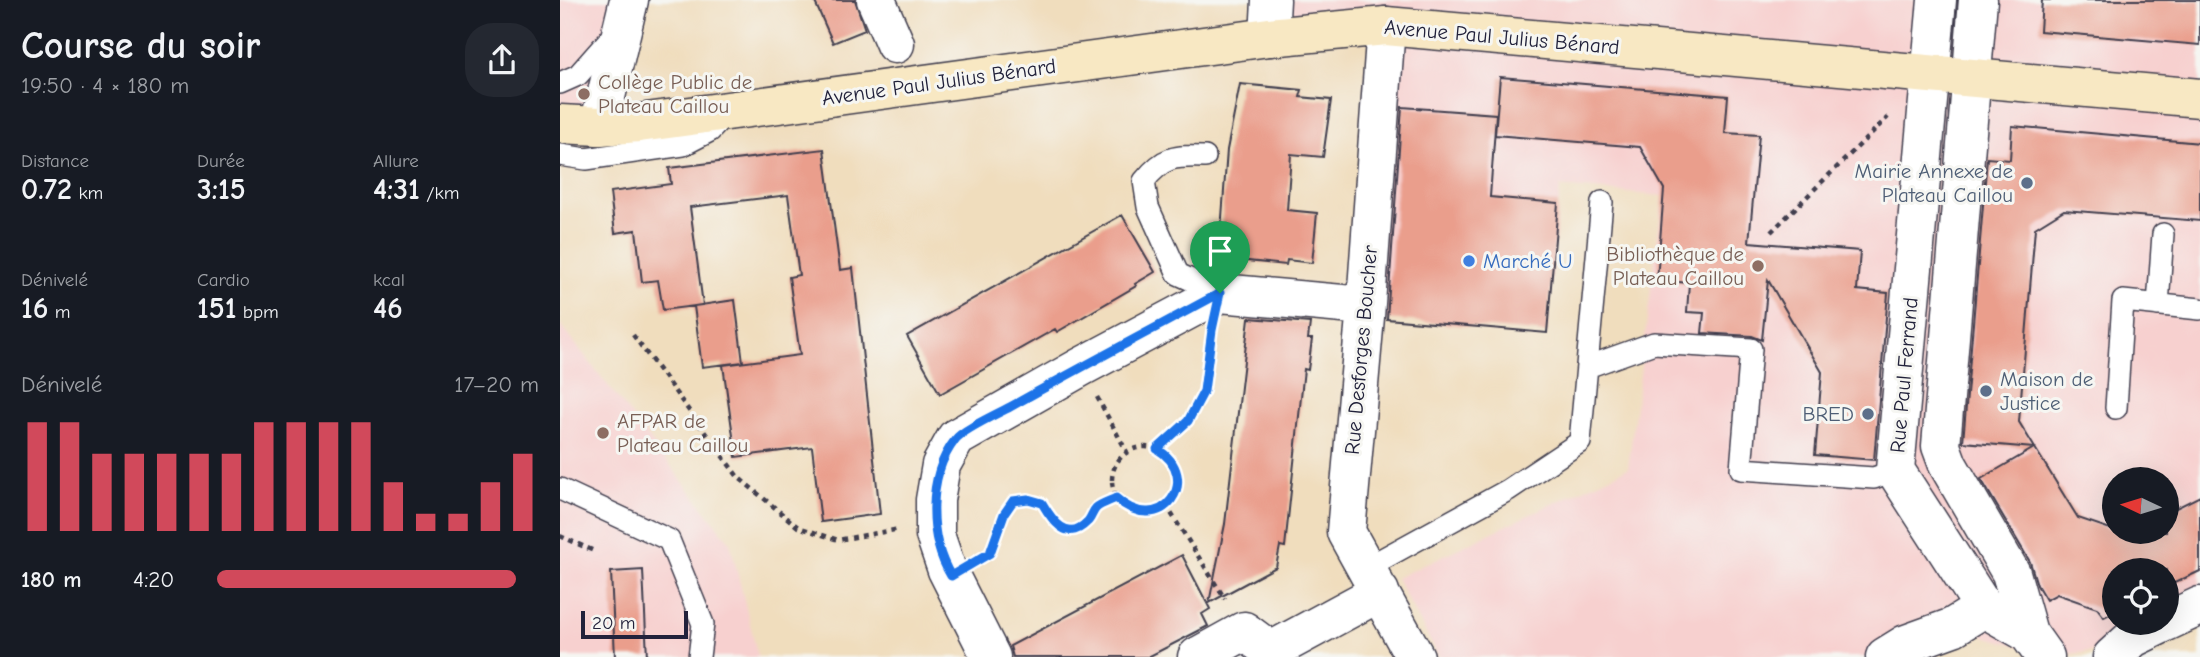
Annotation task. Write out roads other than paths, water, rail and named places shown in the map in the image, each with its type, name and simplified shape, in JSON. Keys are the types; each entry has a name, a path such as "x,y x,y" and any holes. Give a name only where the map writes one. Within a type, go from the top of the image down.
{"main road":[{"name":"Avenue Paul Julius Bénard","path":"599,126 729,111 1269,37 1385,26 2200,98"},
{"path":"560,124 599,126"},
{"path":"560,141 599,126"}],"street":[{"path":"876,0 895,44"},
{"path":"1269,37 1271,0"},
{"name":"Rue Paul Ferrand","path":"1937,0 1895,470 1983,608 2036,645"},
{"name":"Rue Paul Ferrand","path":"1978,0 1941,446 1948,465 2011,573 2036,645"},
{"path":"599,126 626,12"},
{"name":"Rue Desforges Boucher","path":"1385,26 1346,532 1415,657"},
{"path":"991,657 951,576 935,535 935,500 941,465 956,438 1220,293 1365,306"},
{"path":"1895,470 1948,465"},
{"path":"1197,657 1244,631 1271,651 1373,580"},
{"path":"2179,617 2200,606"},
{"path":"1885,657 1906,644 1953,627 1983,608"}],"lane":[{"path":"560,83 578,75 626,12"},
{"path":"560,155 586,159 683,145 709,131 729,111"},
{"path":"1205,158 1177,156 1157,165 1144,181 1148,207 1178,274 1220,293"},
{"path":"1373,580 1580,442 1602,202"},
{"path":"2158,305 2164,234"},
{"path":"2116,408 2123,301 2200,309"},
{"path":"1587,367 1654,343 1751,349 1741,469 1874,478 1895,470"},
{"path":"560,489 668,540 703,624 699,657"}],"place":[{"name":"Collège Public de Plateau Caillou","path":"584,94"},
{"name":"Mairie Annexe de Plateau Caillou","path":"2027,183"},
{"name":"Marché U","path":"1469,261"},
{"name":"Bibliothèque de Plateau Caillou","path":"1758,266"},
{"name":"Maison de Justice","path":"1986,391"},
{"name":"BRED","path":"1868,414"},
{"name":"AFPAR de Plateau Caillou","path":"603,433"}]}
